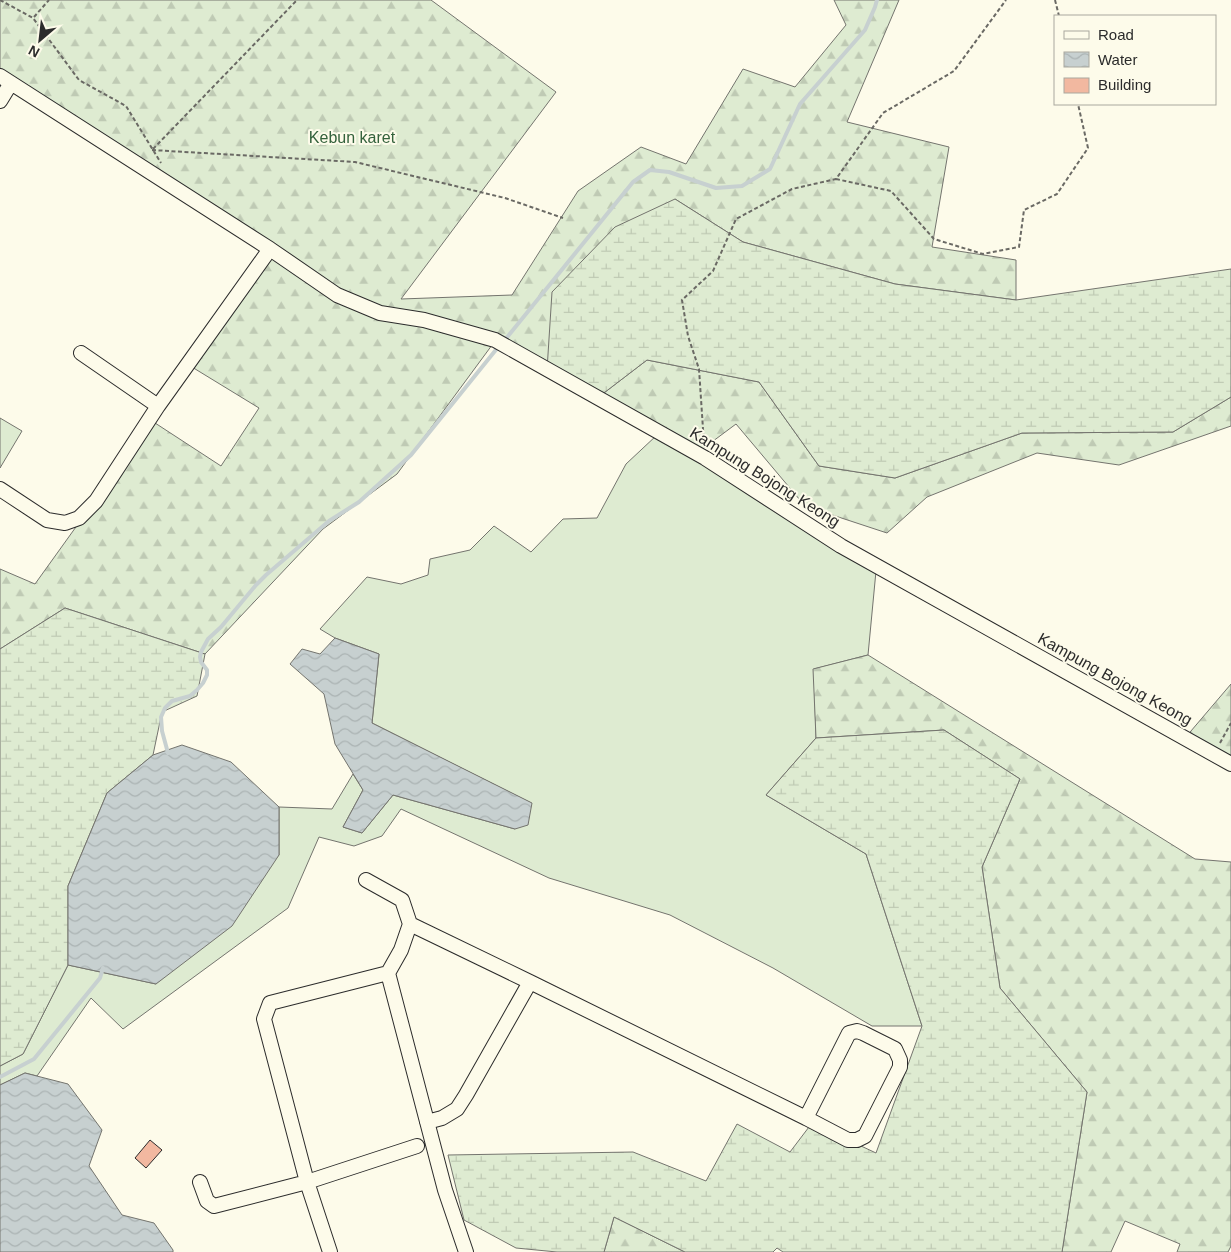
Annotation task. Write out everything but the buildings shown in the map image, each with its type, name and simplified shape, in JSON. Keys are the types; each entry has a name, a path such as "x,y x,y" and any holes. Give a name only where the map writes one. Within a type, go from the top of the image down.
{"street":[{"path":"0,101 5,79"},
{"name":"Kampung Bojong Keong","path":"5,79 270,250 337,296 380,313 424,320 495,340 509,347 706,458 841,546 1231,764"},
{"path":"0,489 47,520 65,523 79,518 96,501 158,406 270,250"},
{"path":"80,353 158,406"},
{"path":"366,880 402,900 410,924 401,950 388,973 439,1170 466,1252"},
{"path":"410,924 809,1113 848,1140 857,1140 865,1136 900,1067 900,1060 895,1049 863,1033 857,1031 849,1033 809,1113"},
{"path":"330,1252 307,1182 264,1019 270,1003 388,973"},
{"path":"427,1122 442,1118 457,1109 530,982"},
{"path":"200,1182 207,1201 214,1206 307,1182 417,1146"}],"path":[{"path":"0,0 33,18 79,80 126,106 162,166"},
{"path":"33,18 49,0"},
{"path":"152,150 297,0"},
{"path":"836,179 883,113 954,71 1006,0"},
{"path":"1055,0 1059,15"},
{"path":"706,458 699,369 688,336 682,300 713,271 736,219 792,189 836,179 891,191 934,239 983,254 1019,247 1024,210 1056,194 1088,148 1078,105"},
{"path":"152,150 355,162 505,198 563,218"},
{"path":"1214,754 1231,723"}],"green space":[{"name":"Kebun karet","path":"0,0 431,0 556,92 401,299 512,295 578,191 641,147 686,164 743,69 795,87 846,25 834,0 899,0 847,122 949,147 932,247 1016,260 1016,300 895,284 743,242 675,199 547,370 495,341 397,474 323,529 205,654 65,608 0,649 0,569 35,584 152,421 221,466 259,408 187,364 274,248 0,68"},
{"path":"675,199 743,242 895,284 1016,300 1231,269 1231,397 1173,432 1022,433 895,478 819,466 759,382 647,360 596,399 547,370 552,292 615,227"},
{"path":"647,360 759,382 819,466 895,478 1022,433 1173,432 1231,397 1231,426 1119,465 1037,453 927,497 887,533 805,506 736,424 693,456 596,399"},
{"path":"0,418 22,431 0,468"},
{"path":"657,435 876,571 868,655 814,669 816,738 766,795 866,854 922,1026 872,1026 773,968 670,915 549,878 401,809 382,836 354,846 319,837 288,908 123,1029 91,998 37,1076 25,1073 0,1085 0,1066 23,1054 68,965 156,984 279,855 279,807 332,809 353,774 363,790 343,827 362,833 393,795 515,829 531,803 372,723 379,654 335,638 320,629 367,577 401,584 428,575 430,559 470,550 494,526 531,552 563,519 597,518 626,464"},
{"path":"65,608 205,654 197,696 162,712 153,755 107,793 68,886 68,965 23,1054 0,1066 0,649"},
{"path":"868,655 1195,859 1231,862 1231,1246 1228,1252 1177,1252 1180,1244 1125,1221 1111,1252 1062,1252 1087,1092 1000,988 982,867 1020,779 944,730 816,738 813,669"},
{"path":"1231,684 1231,764 1185,738"},
{"path":"944,730 1020,779 982,867 1000,988 1087,1092 1062,1252 783,1252 777,1248 773,1252 685,1252 614,1217 604,1252 557,1252 516,1248 464,1220 448,1155 633,1152 706,1181 737,1124 790,1152 812,1123 876,1153 922,1026 866,854 766,795 816,738"},
{"path":"614,1217 685,1252 604,1252"}],"water":[{"path":"335,638 379,654 372,723 532,803 528,825 515,829 393,795 362,833 343,827 363,790 335,744 324,694 290,664 302,649 320,654"},
{"path":"182,745 231,762 279,807 279,855 232,926 156,984 68,965 68,886 107,793 153,755"},
{"path":"25,1073 68,1084 102,1130 89,1166 122,1215 154,1223 173,1252 0,1252 0,1085"}],"waterway":[{"path":"504,341 633,182 650,170 669,172 716,188 742,186 770,169 800,104 865,30 877,0"},
{"path":"168,753 162,731 161,717 165,708 172,701 190,696 203,683 207,670 200,657 208,639 221,627 266,575 329,521 359,502 411,455 499,346"},
{"path":"0,1077 34,1059 100,978 103,968"}]}
